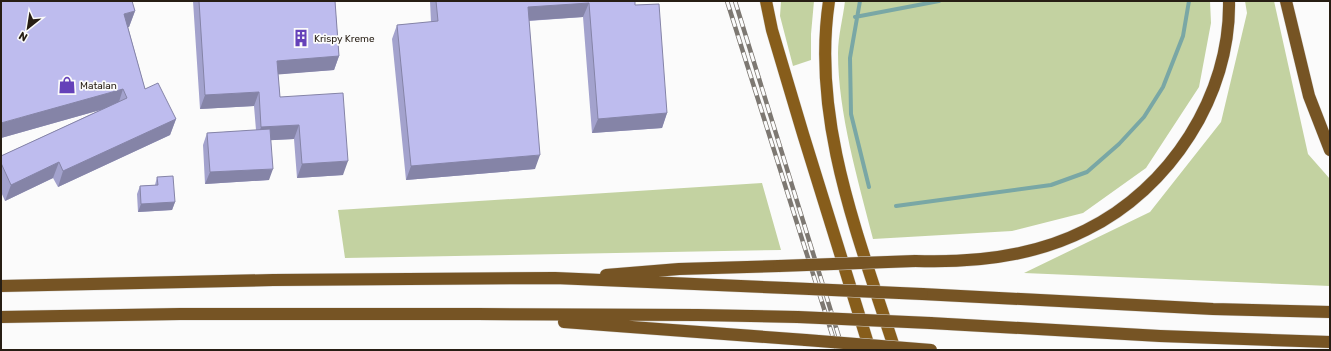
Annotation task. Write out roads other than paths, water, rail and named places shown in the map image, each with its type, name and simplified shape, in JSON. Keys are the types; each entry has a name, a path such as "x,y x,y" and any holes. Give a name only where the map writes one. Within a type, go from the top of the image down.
{"highway":[{"path":"766,1 772,30 870,350"},
{"path":"828,1 825,36 825,86 834,147 856,227 895,350"},
{"path":"555,278 679,269 973,258 1012,254 1062,241 1086,230 1128,205 1150,185 1172,160 1194,129 1203,112 1217,78 1228,31 1229,1"},
{"path":"1286,1 1309,96 1330,150"},
{"path":"1,286 273,280 555,278 1197,308 1330,312"},
{"path":"1,317 188,314 698,315 798,317 1160,336 1330,342"},
{"path":"477,314 700,333 932,350"}],"waterway":[{"path":"860,1 850,58 851,114 869,187"},
{"path":"855,17 939,1"},
{"path":"896,206 1051,185 1087,172 1119,144 1144,117 1163,87 1183,36 1189,1"}],"railway":[{"path":"727,1 837,350"},
{"path":"735,1 843,350"}],"place":[{"name":"Krispy Kreme","path":"301,38"},
{"name":"Matalan","path":"67,85"}]}
